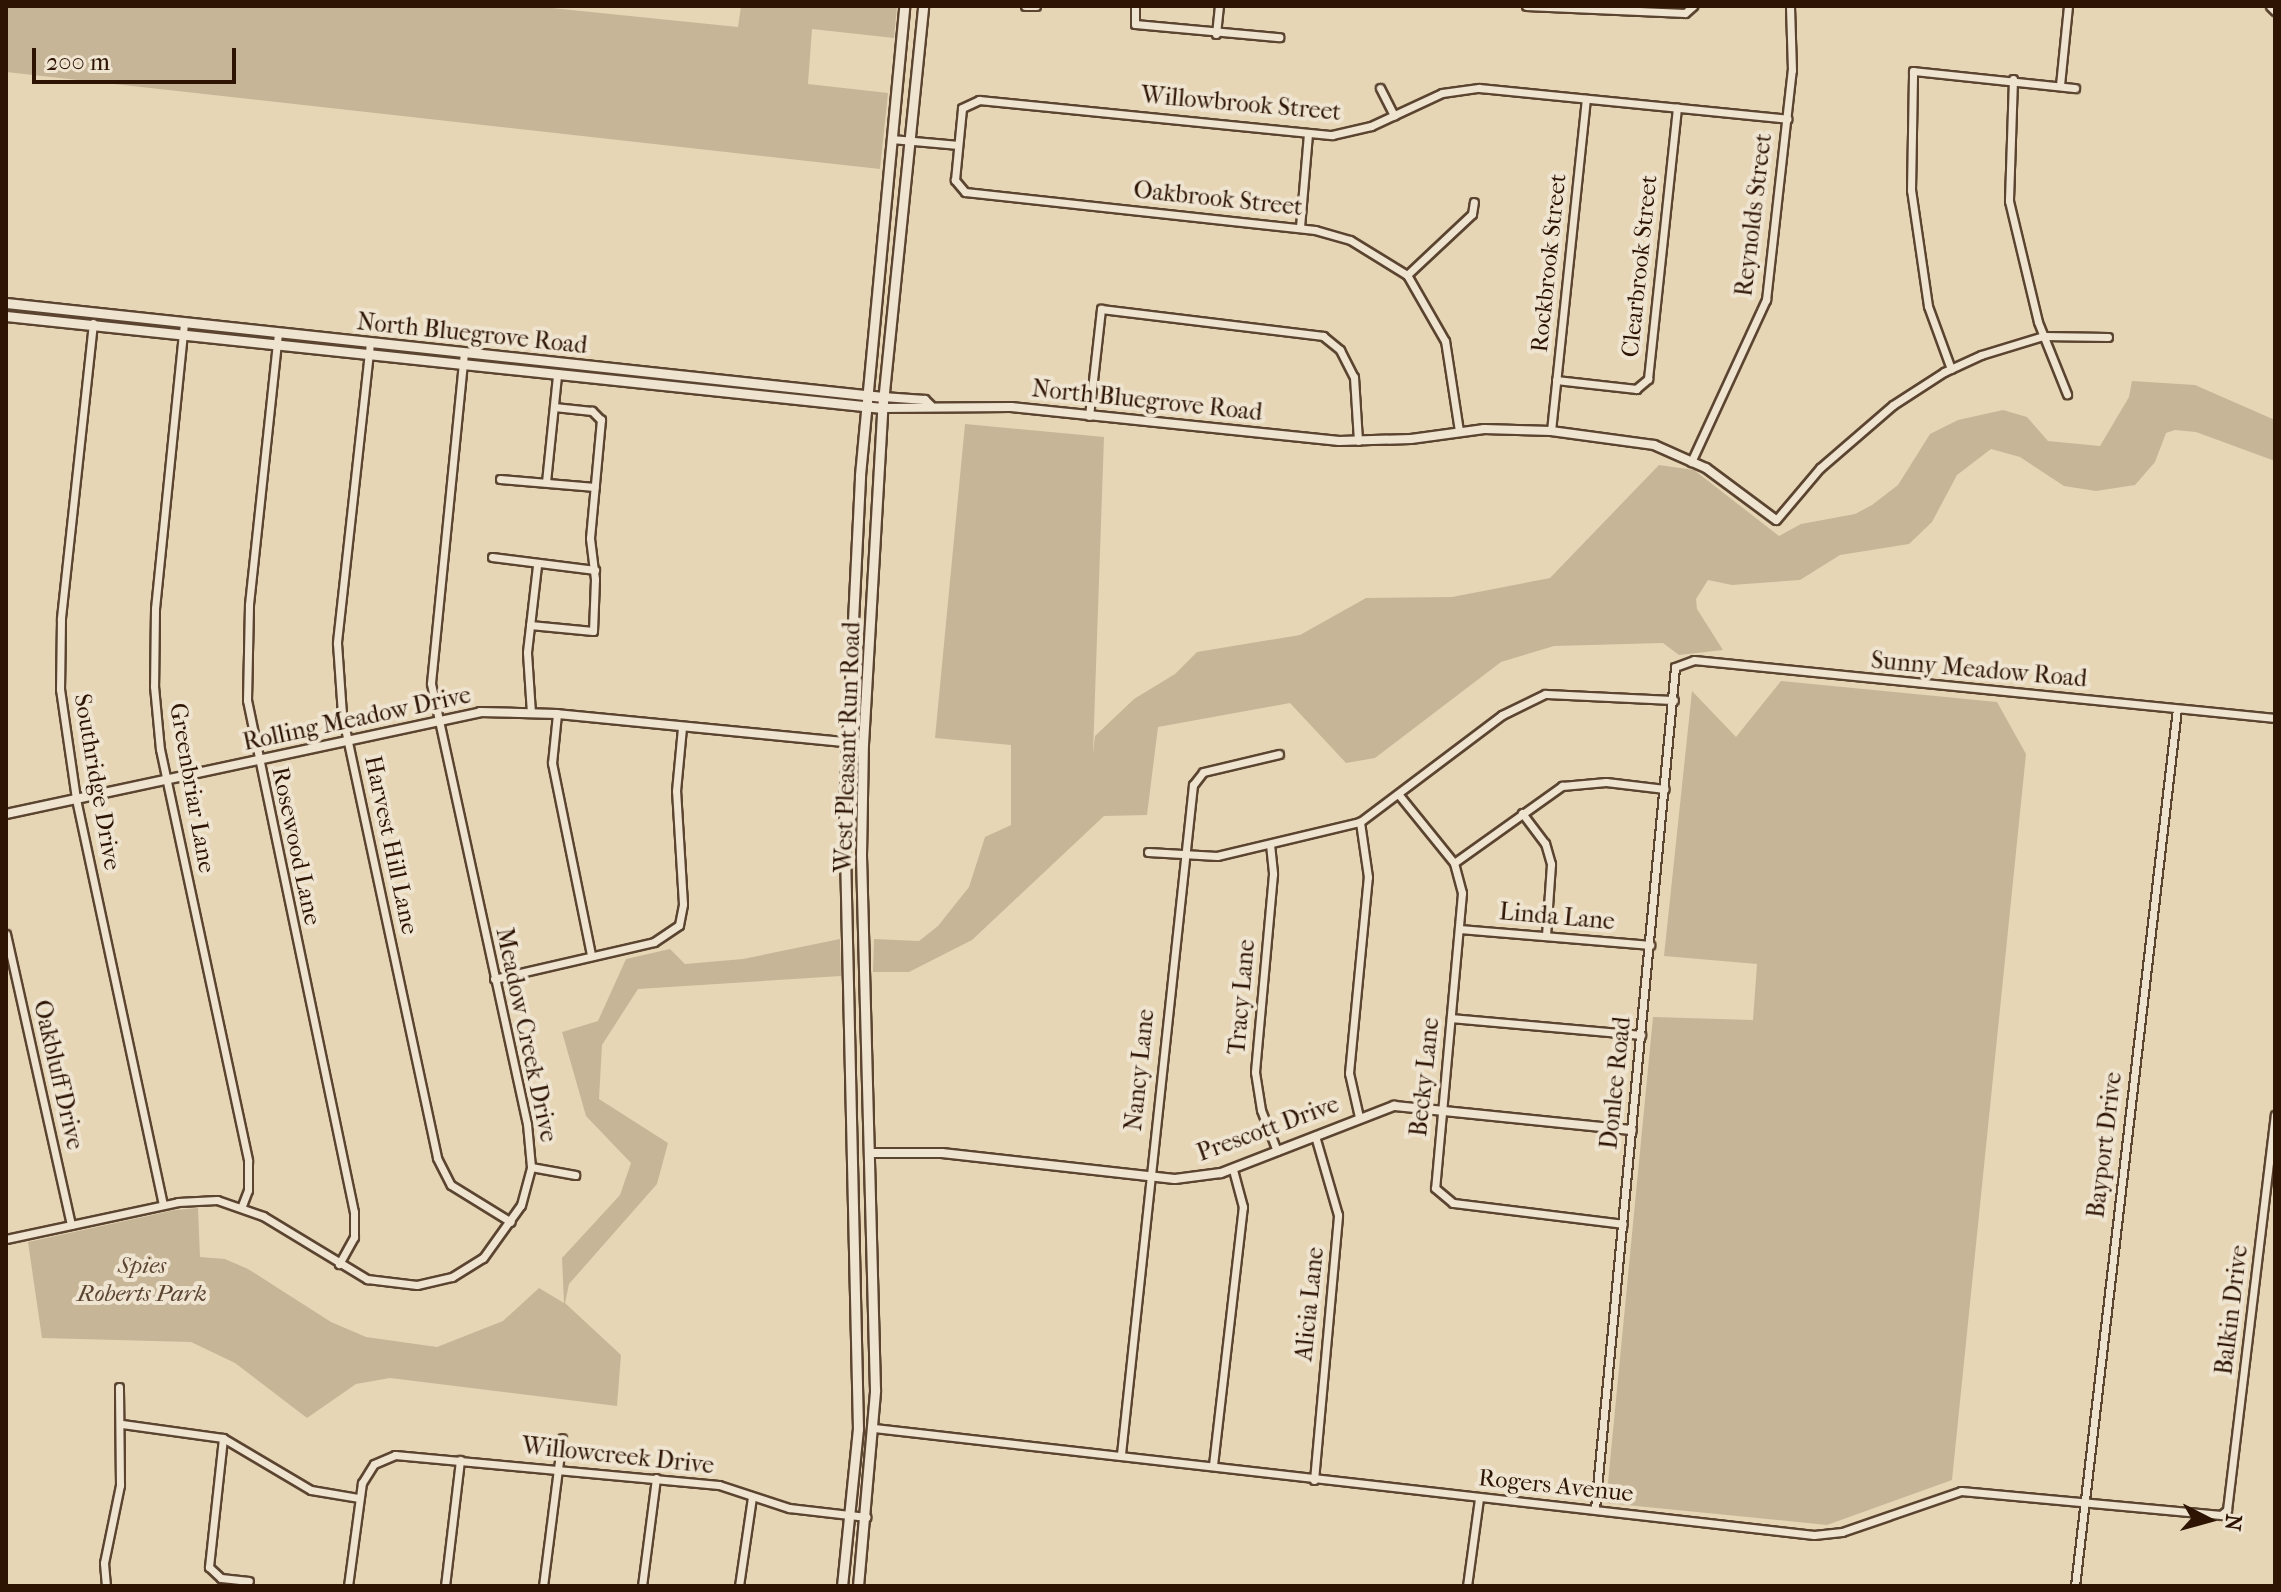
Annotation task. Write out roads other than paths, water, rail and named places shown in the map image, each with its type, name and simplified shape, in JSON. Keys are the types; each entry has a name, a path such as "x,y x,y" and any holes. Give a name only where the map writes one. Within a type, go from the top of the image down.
{"main road":[{"name":"West Pleasant Run Road","path":"842,1586 858,1429 843,843 856,538 904,6"},
{"name":"West Pleasant Run Road","path":"858,1586 874,1428 863,744 877,539 882,408 923,6"},
{"path":"900,46 919,48"},
{"path":"878,272 896,275"},
{"name":"North Bluegrove Road","path":"6,303 883,397"},
{"name":"North Bluegrove Road","path":"6,316 882,408"},
{"path":"732,382 732,394"},
{"path":"764,398 765,386"},
{"path":"856,538 877,539"},
{"path":"849,1025 866,1024"},
{"path":"851,1153 869,1153"},
{"path":"856,1296 873,1295"},
{"path":"858,1429 874,1428"}],"street":[{"path":"1025,6 1036,6"},
{"path":"1135,6 1135,24 1216,34 1279,37"},
{"path":"1216,34 1219,6"},
{"path":"1526,6 1693,8"},
{"name":"Reynolds Street","path":"1691,462 1766,300 1787,119 1790,6"},
{"path":"2060,85 2068,6"},
{"path":"1951,369 1928,306 1911,190 1913,71 2013,79 2075,88"},
{"path":"2013,79 2009,201 2043,336 2067,394"},
{"path":"1380,88 1394,116"},
{"name":"Willowbrook Street","path":"958,145 962,108 979,100 1308,133 1347,133 1462,89 1787,119"},
{"name":"Rockbrook Street","path":"1551,431 1586,99"},
{"name":"Clearbrook Street","path":"1556,380 1636,389 1648,379 1677,108"},
{"path":"1300,227 1308,133"},
{"path":"892,139 958,145"},
{"name":"Oakbrook Street","path":"958,145 956,185 972,194 1300,227 1350,240 1407,275 1445,341 1459,431"},
{"path":"1407,275 1472,214 1474,202"},
{"path":"1089,416 1101,309 1323,336 1340,350 1354,377 1358,441"},
{"name":"Southridge Drive","path":"94,313 59,652 76,799 163,1205"},
{"name":"Greenbriar Lane","path":"184,323 153,632 157,729 248,1161 248,1190 242,1206"},
{"name":"Rosewood Lane","path":"278,333 246,639 248,716 354,1212 354,1237 339,1264"},
{"path":"1691,462 1776,520 1820,468 1893,405 1951,369 2043,336 2108,337"},
{"name":"Harvest Hill Lane","path":"370,343 337,643 348,740 437,1158 451,1185 511,1222"},
{"name":"Meadow Creek Drive","path":"6,1239 163,1205 206,1200 242,1206 339,1264 387,1284 431,1283 483,1258 511,1222 531,1167 527,1124 438,722 432,668 464,353"},
{"path":"546,482 557,375"},
{"name":"North Bluegrove Road","path":"883,397 925,400 931,406 1089,416 1358,441 1459,431 1551,431 1654,445 1691,462"},
{"name":"North Bluegrove Road","path":"882,408 925,412 931,406"},
{"path":"530,625 593,631 595,570 590,538 600,416 554,407"},
{"path":"500,479 595,487"},
{"path":"492,557 595,570"},
{"path":"531,713 530,625 537,565"},
{"name":"Donlee Road","path":"1595,1509 1675,667 1680,662"},
{"name":"Sunny Meadow Road","path":"1680,662 2275,718"},
{"path":"1148,852 1217,856 1360,822 1529,699 1563,692 1674,700"},
{"name":"Bayport Drive","path":"2075,1586 2177,709"},
{"name":"Rolling Meadow Drive","path":"6,814 480,712 557,714 847,745 863,744"},
{"path":"557,714 552,763 591,955"},
{"path":"494,979 667,936 683,916 676,791 682,727"},
{"name":"Nancy Lane","path":"1121,1454 1149,1176 1196,777 1279,754"},
{"path":"1454,863 1550,792 1576,783 1665,789"},
{"name":"Becky Lane","path":"1399,795 1454,863 1462,893 1435,1188 1446,1201 1623,1224"},
{"path":"1522,813 1545,843 1551,864 1546,936"},
{"path":"1359,1117 1349,1073 1368,877 1360,822"},
{"name":"Tracy Lane","path":"1270,844 1273,874 1255,1072 1261,1110 1277,1151"},
{"name":"Linda Lane","path":"1460,929 1650,945"},
{"name":"Oakbluff Drive","path":"6,934 71,1225"},
{"path":"1451,1018 1641,1035"},
{"name":"Prescott Drive","path":"869,1153 942,1153 1187,1178 1233,1169 1359,1117 1394,1106 1632,1130"},
{"name":"Balkin Drive","path":"2227,1510 2275,1115"},
{"name":"Alicia Lane","path":"1314,1480 1338,1215 1315,1136"},
{"path":"531,1167 575,1175"},
{"path":"1213,1465 1243,1207 1233,1169"},
{"path":"106,1586 104,1563 117,1509 117,1447 122,1424 119,1387"},
{"path":"122,1424 223,1438 311,1490 359,1498 348,1586"},
{"name":"Rogers Avenue","path":"874,1428 1814,1535 1842,1532 1961,1491 2212,1516 2227,1510"},
{"path":"223,1438 209,1567 221,1578 249,1581"},
{"path":"543,1586 562,1438"},
{"name":"Willowcreek Drive","path":"359,1498 374,1464 410,1455 719,1485 789,1508 866,1517"},
{"path":"445,1586 460,1460"},
{"path":"642,1586 656,1478"},
{"path":"739,1586 752,1497"},
{"path":"1467,1586 1479,1498"}],"park label":[{"name":"Spies Roberts Park","path":"142,1280"}]}
